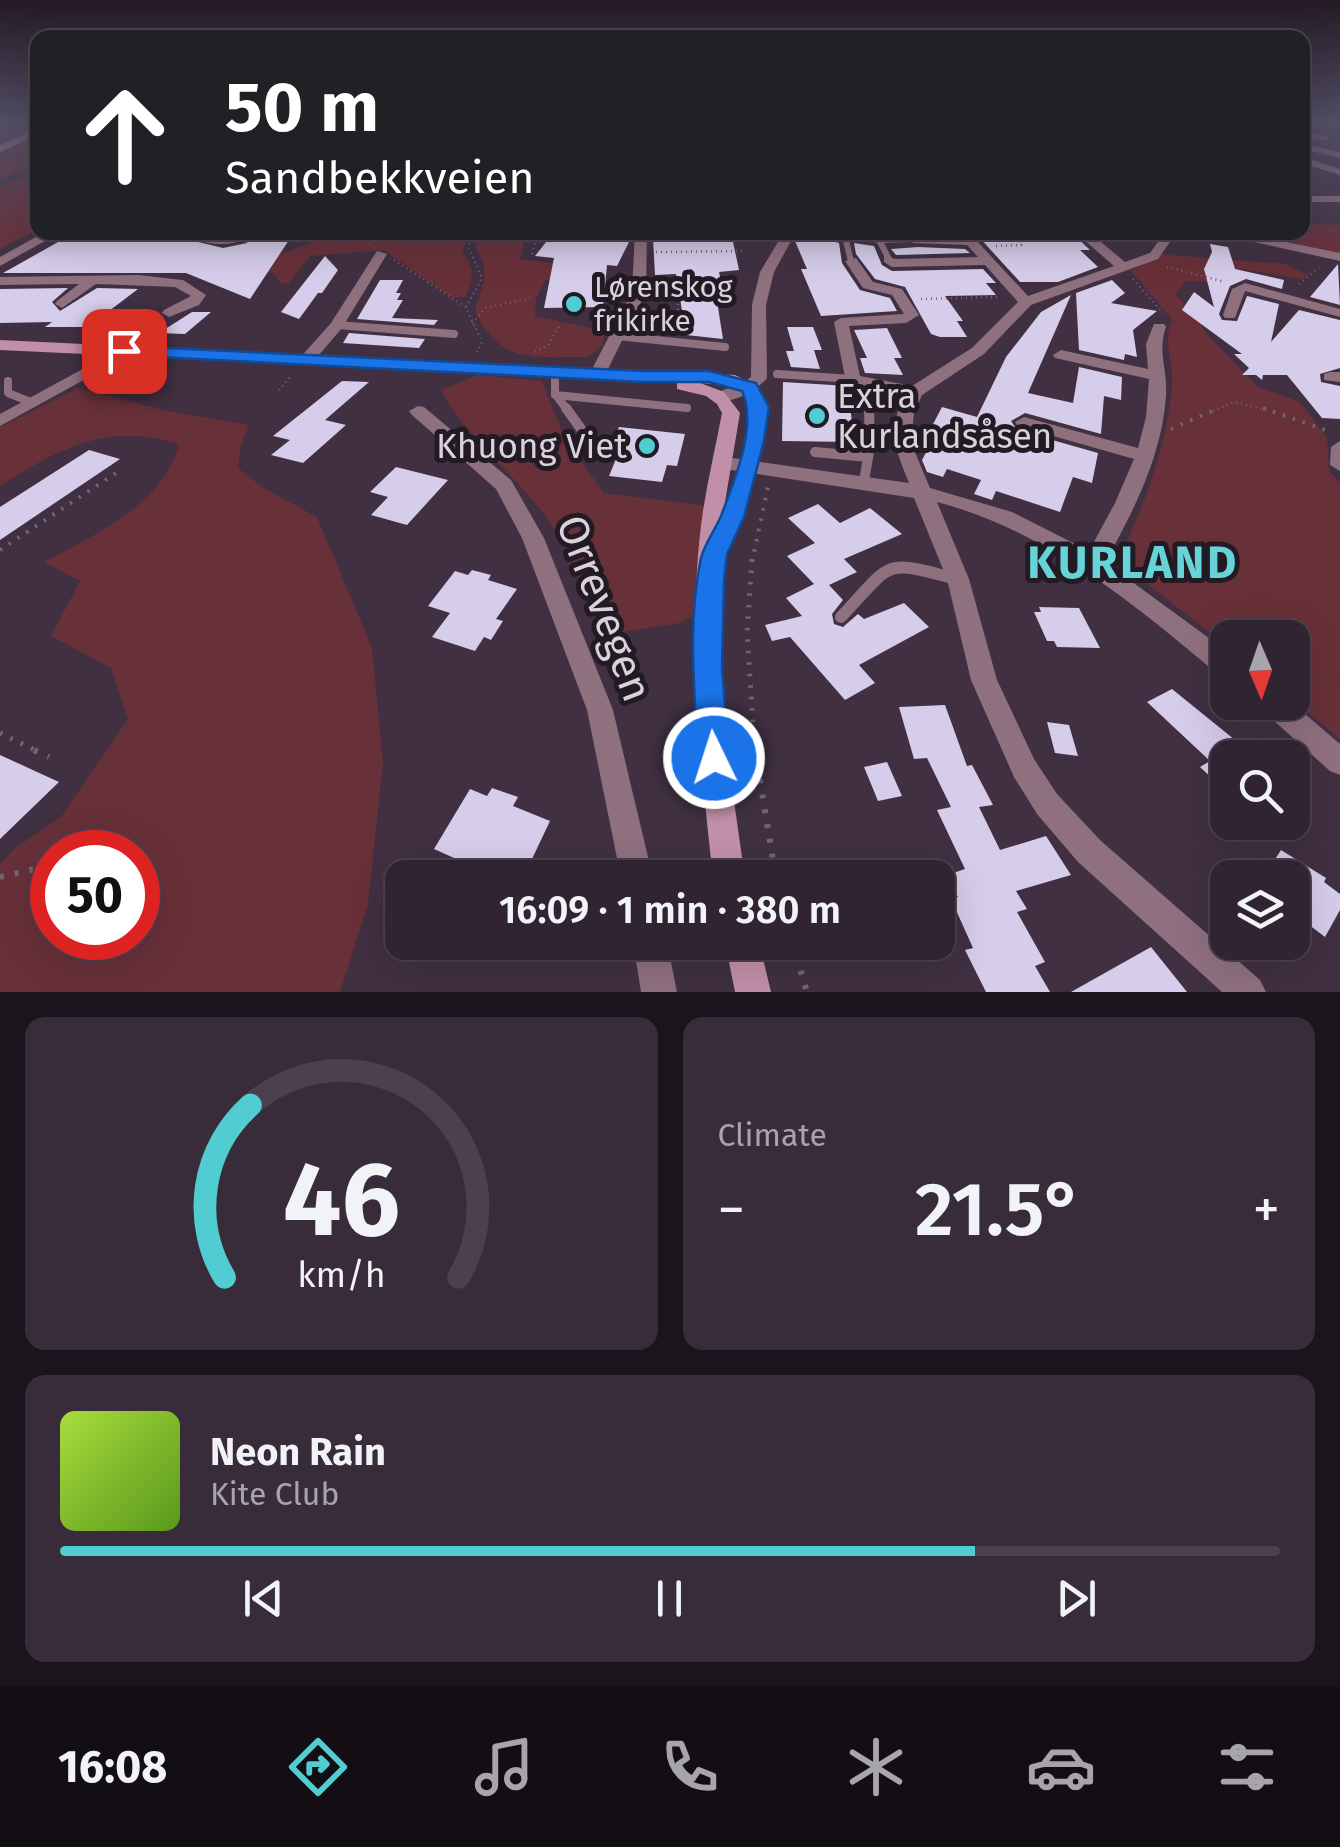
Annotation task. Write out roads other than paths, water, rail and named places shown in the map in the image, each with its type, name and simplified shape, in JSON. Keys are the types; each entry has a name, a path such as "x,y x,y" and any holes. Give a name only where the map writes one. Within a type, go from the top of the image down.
{"main road":[{"path":"0,345 300,366 478,363 742,384 759,407 714,514 710,704 727,860"},
{"path":"642,377 702,388 721,397 731,413 736,465"},
{"path":"746,960 753,992"}],"street":[{"path":"1310,200 1340,199"},
{"path":"0,262 40,240"},
{"path":"597,374 639,292 641,240"},
{"path":"721,397 758,378 759,306 767,272 785,240"},
{"path":"966,240 976,246 1024,300"},
{"path":"1091,240 1123,267"},
{"path":"1166,240 1162,250 1142,260 1024,300 978,351 915,392 905,413 902,443 958,580 984,680 999,717 1047,804 1088,851 1248,992"},
{"path":"1256,240 1337,256"},
{"path":"300,366 338,325 381,254"},
{"path":"890,258 892,262 989,261"},
{"path":"851,260 868,284 897,292 911,318 841,322 852,379 915,392"},
{"path":"62,304 94,279"},
{"path":"0,280 178,283 199,295 194,302 169,313"},
{"path":"1230,315 1239,289 1244,287 1340,313"},
{"path":"1093,563 1123,513 1152,431 1157,376 1150,343 1159,328"},
{"path":"0,421 124,351"},
{"path":"1061,355 1157,376"},
{"name":"Orrevegen","path":"418,411 504,485 533,538 600,710 633,860"},
{"path":"1024,422 1142,455"},
{"path":"1340,447 1340,465"},
{"path":"736,465 864,481 970,505 1023,526 1093,563 1210,652"},
{"path":"1291,720 1340,762"},
{"path":"653,960 659,992"}],"lane":[{"path":"846,240 851,260"},
{"path":"879,240 890,258"},
{"path":"338,325 454,334"},
{"path":"617,336 725,347"},
{"path":"555,372 555,395 596,450"},
{"path":"777,374 852,379"},
{"path":"8,381 8,393 33,403"},
{"path":"555,395 686,408"},
{"path":"864,481 869,395"},
{"path":"815,452 868,457"},
{"path":"841,617 888,567 903,566 958,580"}],"place":[{"name":"Lørenskog frikirke","path":"574,304"},
{"name":"Extra Kurlandsåsen","path":"817,416"},
{"name":"Khuong Viet","path":"647,446"}],"district":[{"name":"KURLAND","path":"1133,562"}]}
